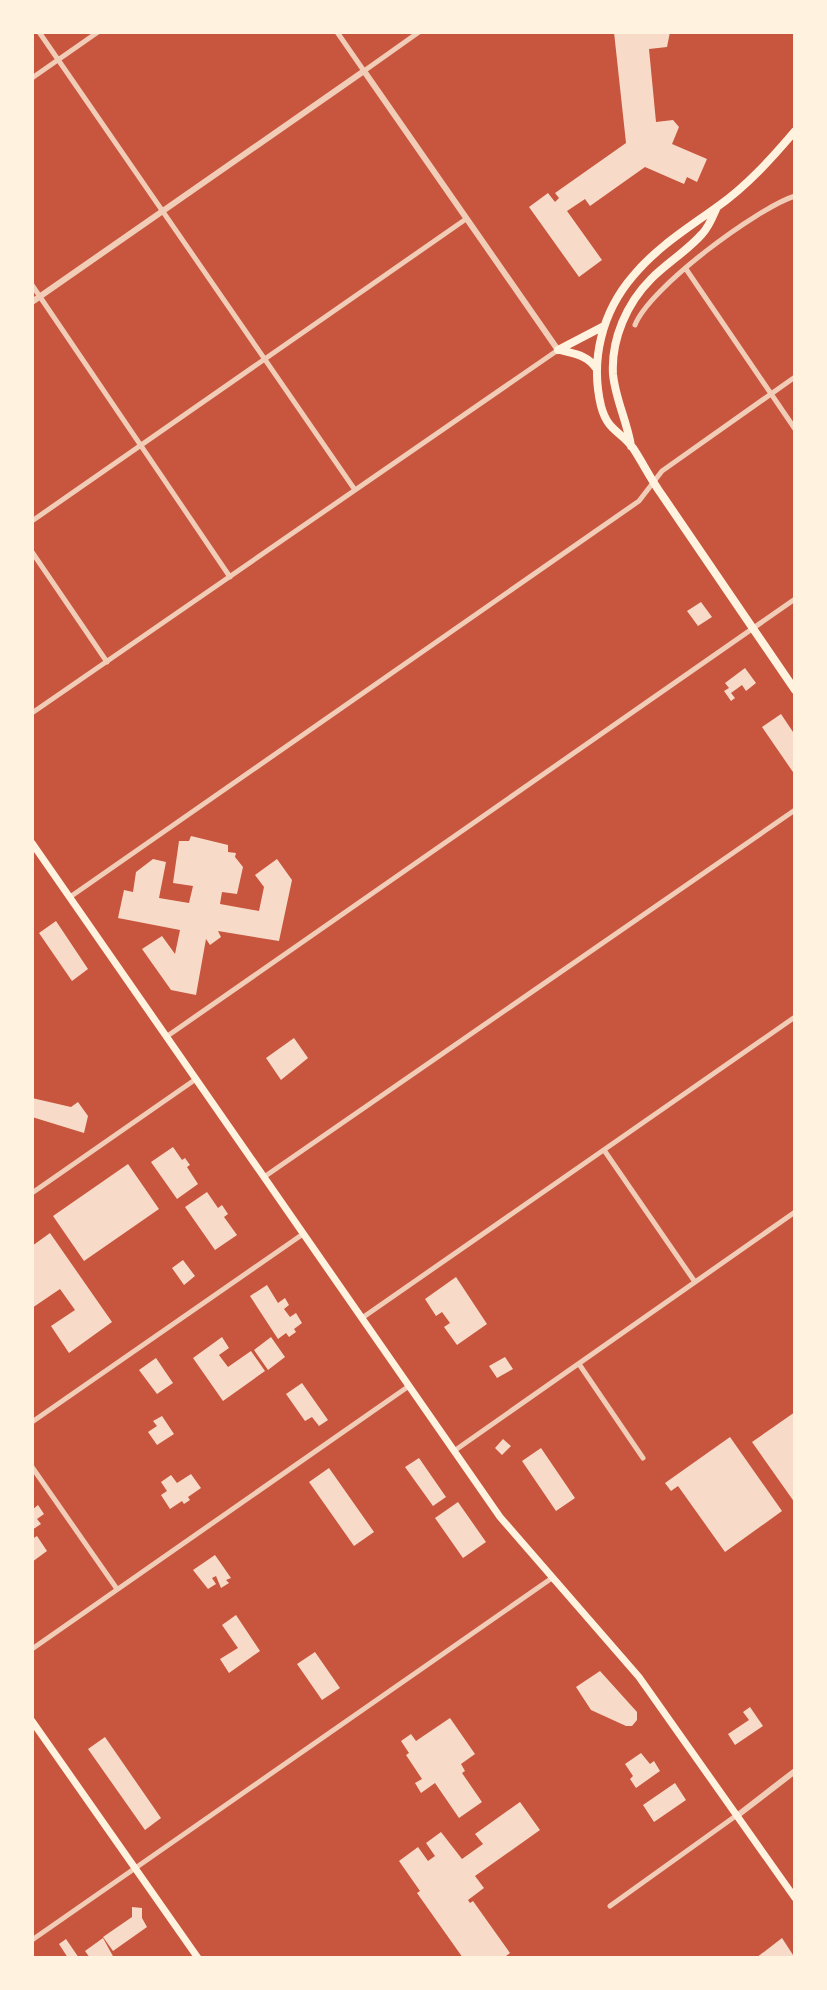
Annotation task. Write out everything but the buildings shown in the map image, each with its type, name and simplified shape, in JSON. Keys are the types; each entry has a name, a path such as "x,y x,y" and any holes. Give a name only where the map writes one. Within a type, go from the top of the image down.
{"highway":[{"path":"795,131 759,171 718,207 689,224 634,273 619,293 604,326 596,369 601,406 609,427 631,446 795,690"},
{"path":"631,446 613,372 621,325 633,301 650,280 704,233 718,207"},
{"path":"558,350 604,326"},
{"path":"558,350 582,355 596,369"}],"main road":[{"path":"32,843 500,1517 639,1677 795,1898"},
{"path":"32,1721 198,1958"}],"street":[{"path":"39,32 355,490"},
{"path":"32,78 98,32"},
{"path":"32,713 558,350 337,32"},
{"path":"32,302 419,32"},
{"path":"635,325 638,316 653,299 686,269 743,226 795,196"},
{"path":"32,521 466,219"},
{"path":"686,269 795,429"},
{"path":"32,285 230,577"},
{"path":"70,897 639,501 662,471 795,377"},
{"path":"32,552 107,662"},
{"path":"166,1037 795,599"},
{"path":"264,1177 795,810"},
{"path":"362,1318 795,1017"},
{"path":"32,1193 196,1079"},
{"path":"604,1150 695,1282"},
{"path":"454,1451 795,1212"},
{"path":"32,1422 303,1234"},
{"path":"579,1364 643,1458"},
{"path":"32,1649 409,1386"},
{"path":"32,1467 117,1589"},
{"path":"32,1940 552,1578"},
{"path":"610,1906 795,1771"}]}
